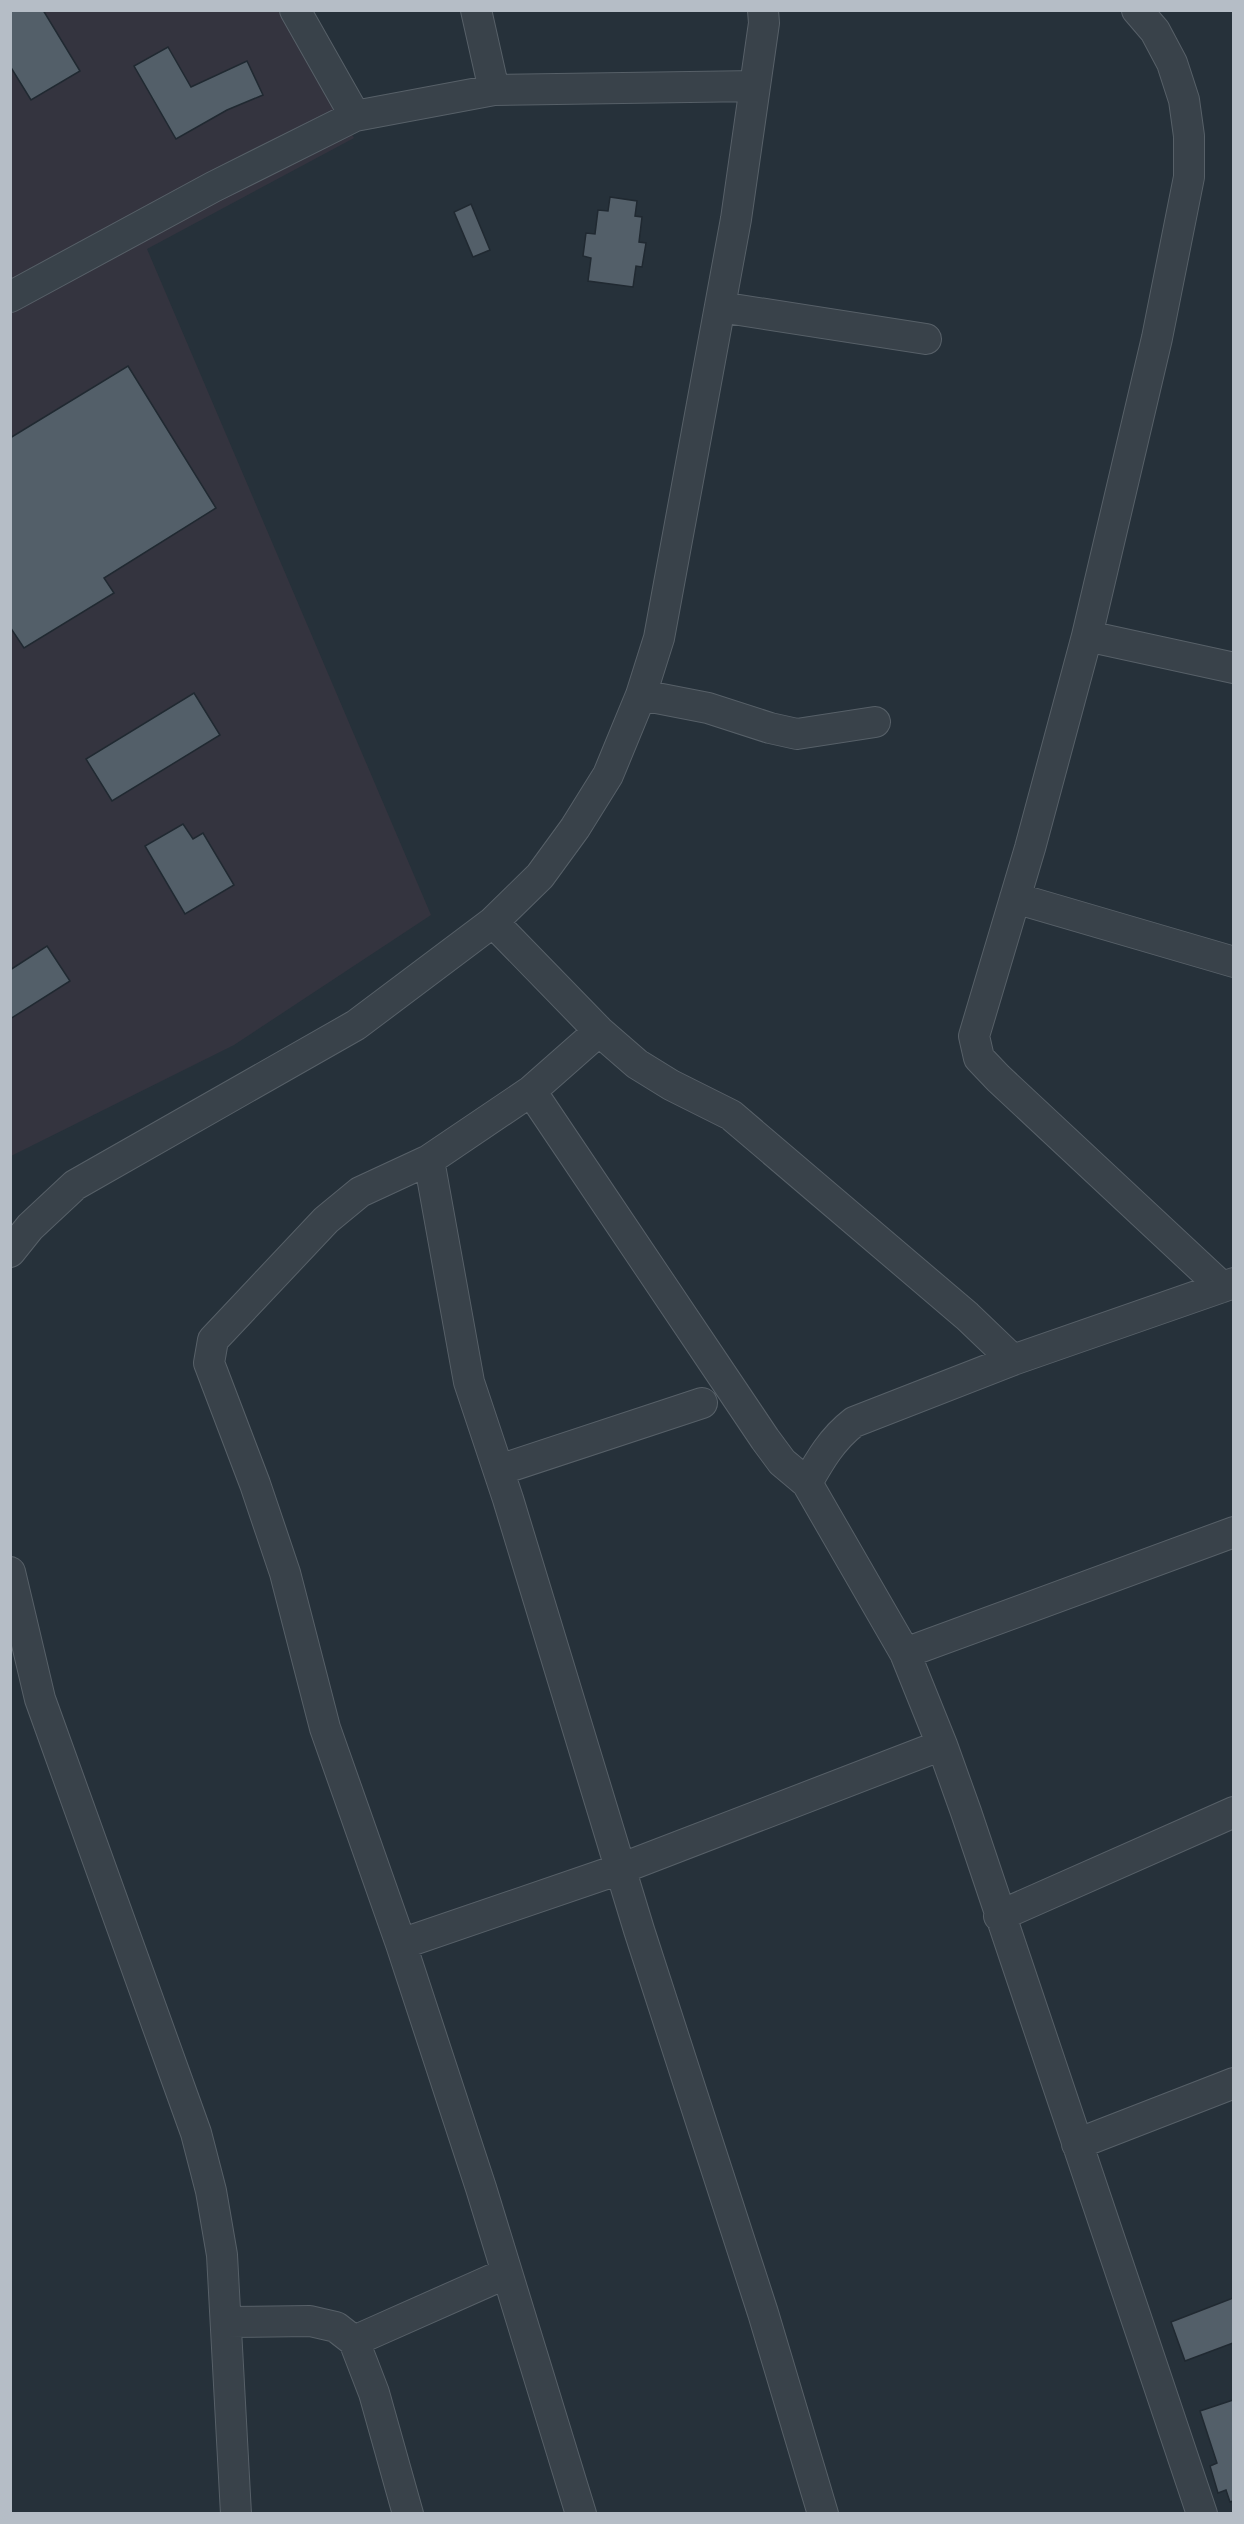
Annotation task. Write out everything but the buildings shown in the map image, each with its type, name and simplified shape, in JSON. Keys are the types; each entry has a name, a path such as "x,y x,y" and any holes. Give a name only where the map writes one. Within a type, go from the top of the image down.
{"street":[{"path":"295,10 354,116"},
{"path":"476,10 494,90"},
{"path":"10,1252 30,1227 75,1185 356,1025 493,922 540,876 575,828 608,776 641,695 659,638 736,219 764,23 763,10"},
{"path":"807,1483 828,1447 839,1433 854,1422 1013,1360 1228,1285 998,1078 979,1058 974,1036 1015,898 1087,636 1157,338 1189,177 1189,136 1184,100 1172,63 1155,31 1137,10"},
{"path":"10,297 213,187 354,116 494,90 755,86"},
{"path":"720,307 926,339"},
{"path":"1087,636 1233,668"},
{"path":"641,695 708,708 770,728 797,734 875,722"},
{"path":"1015,898 1233,962"},
{"path":"493,922 599,1031 637,1064 731,1115 758,1136 967,1316 1013,1360"},
{"path":"580,2514 507,2273 401,1944 325,1728 285,1573 255,1484 209,1363 213,1340 326,1220 360,1192 429,1160 531,1091 599,1031"},
{"path":"531,1091 765,1439 782,1462 807,1483 905,1653 942,1745 1202,2514"},
{"path":"429,1160 469,1382 499,1470 620,1869 763,2313 823,2514"},
{"path":"499,1470 702,1403"},
{"path":"905,1653 1233,1532"},
{"path":"10,1572 40,1699 196,2133 211,2192 220,2244 236,2514"},
{"path":"401,1944 620,1869 942,1745"},
{"path":"999,1916 1233,1812"},
{"path":"1077,2144 1233,2083"},
{"path":"354,2341 507,2273"},
{"path":"225,2322 310,2321 336,2327 354,2341 374,2393 408,2514"}],"shaded area":[{"path":"11,11 278,11 354,138 147,249 431,915 234,1045 11,1156"}]}
